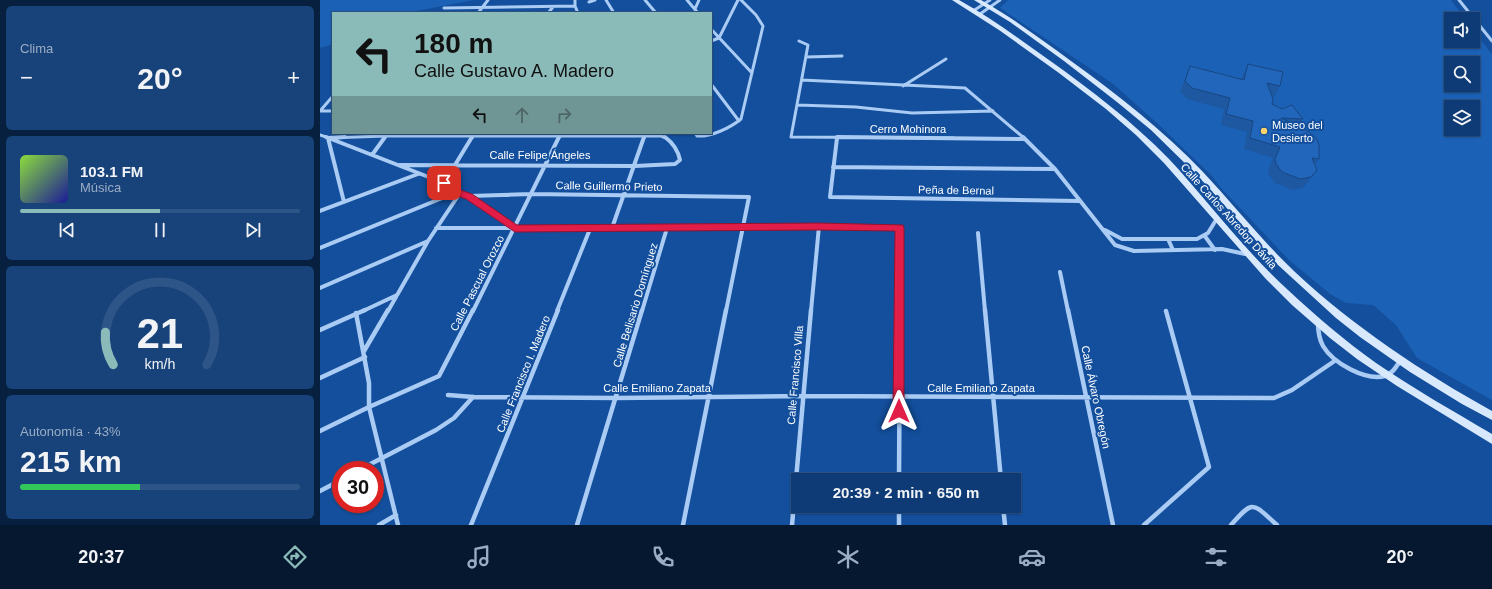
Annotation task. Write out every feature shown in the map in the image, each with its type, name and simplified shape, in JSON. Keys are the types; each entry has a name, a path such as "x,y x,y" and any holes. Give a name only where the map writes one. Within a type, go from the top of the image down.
{"main road":[{"name":"Calle Carlos Abredop Dávila","path":"955,0 998,25 1100,101 1134,130 1166,161 1245,254 1318,322 1387,376 1492,438"},
{"name":"Calle Carlos Abredop Dávila","path":"977,0 988,4 1034,36 1108,91 1161,134 1201,174 1260,242 1294,275 1355,329 1400,361 1492,416"}],"street":[{"path":"479,12 488,0"},
{"path":"575,0 575,6 578,12"},
{"path":"589,2 595,0"},
{"path":"606,0 613,12"},
{"path":"645,0 655,12"},
{"path":"688,0 697,12"},
{"path":"695,9 699,0"},
{"path":"712,41 720,38 738,0"},
{"path":"740,121 763,26 756,15 741,0"},
{"path":"976,12 988,4 1000,0"},
{"path":"1459,0 1492,41"},
{"path":"976,12 988,4"},
{"path":"444,8 575,6"},
{"path":"549,12 553,7"},
{"path":"712,30 752,73"},
{"path":"799,41 808,45 798,105 856,107 912,113 993,111"},
{"path":"806,57 834,58 842,56"},
{"path":"903,86 946,59"},
{"path":"802,80 858,82 903,86 960,87 969,91 993,111 1025,139 1055,169 1115,245 1134,251 1222,249 1245,254"},
{"path":"712,85 740,121"},
{"path":"320,111 332,97"},
{"name":"Cerro Mohinora","path":"798,105 792,137 1025,139"},
{"path":"320,111 332,111"},
{"path":"712,132 740,121"},
{"path":"696,134 701,137 708,134"},
{"path":"320,135 444,183 459,193 469,196 515,228"},
{"path":"372,155 386,135"},
{"path":"328,138 386,135 645,136 612,228"},
{"path":"444,183 474,135"},
{"name":"Calle Pascual Orozco","path":"369,407 439,376 515,228 560,135"},
{"name":"Calle Felipe Ángeles","path":"399,165 546,164 635,166 674,164 680,160 677,150 668,139 661,136 645,136"},
{"path":"328,138 344,202"},
{"path":"837,138 833,167 1055,169"},
{"name":"Peña de Bernal","path":"833,167 830,197 1080,202"},
{"path":"320,211 418,174"},
{"path":"364,351 428,241 459,193"},
{"path":"320,248 459,193"},
{"name":"Calle Guillermo Prieto","path":"469,196 531,194 749,197 744,227"},
{"path":"1102,229 1122,239 1197,239 1208,233 1216,220"},
{"path":"436,228 590,229 819,226 900,228 899,473"},
{"name":"Calle Francisco Villa","path":"792,525 802,396 819,226"},
{"path":"683,525 744,227"},
{"name":"Calle Belisario Domínguez","path":"577,525 667,228"},
{"name":"Calle Francisco I. Madero","path":"471,525 524,397 590,229"},
{"path":"978,233 1000,473"},
{"path":"1204,235 1215,250"},
{"path":"1168,240 1173,250"},
{"path":"320,288 428,241"},
{"name":"Calle Álvaro Obregón","path":"1060,272 1114,525"},
{"path":"320,330 397,295"},
{"path":"1144,525 1208,467 1166,311"},
{"path":"356,314 369,383 369,407 380,459 398,525"},
{"path":"1318,322 1318,334 1324,348 1336,360 1353,371 1371,376 1387,376 1398,368 1400,361"},
{"path":"320,378 365,357"},
{"name":"Calle Emiliano Zapata","path":"448,395 473,397 616,398 710,396 994,396 1087,398 1274,398 1292,390 1336,360"},
{"path":"376,461 445,424 454,418 473,397"},
{"path":"320,431 369,407"},
{"path":"320,491 332,485"},
{"path":"1231,525 1246,508 1252,506 1258,508 1277,525"},
{"path":"899,513 899,525"},
{"path":"1004,513 1005,525"},
{"path":"379,525 396,515"}],"shaded area":[{"path":"320,0 474,0 410,12 332,12 332,44 320,48"},
{"path":"1008,0 1451,0 1460,12 1444,12 1444,48 1480,48 1480,39 1492,54 1492,400 1417,358 1396,325 1373,305 1346,303 1330,294 1289,260 1222,189 1211,175 1157,123 1112,83 1000,8"}],"building":[{"name":"Museo del Desierto","path":"1248,64 1283,72 1280,86 1267,83 1273,99 1272,104 1282,109 1292,105 1303,119 1281,118 1309,132 1316,138 1319,145 1319,159 1312,158 1317,170 1311,177 1300,179 1282,172 1276,164 1275,159 1280,147 1250,138 1253,121 1226,114 1230,98 1192,88 1185,81 1190,66 1244,80"}],"place":[{"name":"Museo del Desierto","path":"1264,131"}],"route":[{"path":"444,183 460,194 469,196 515,228 590,229 819,226 900,228 899,411"}]}
